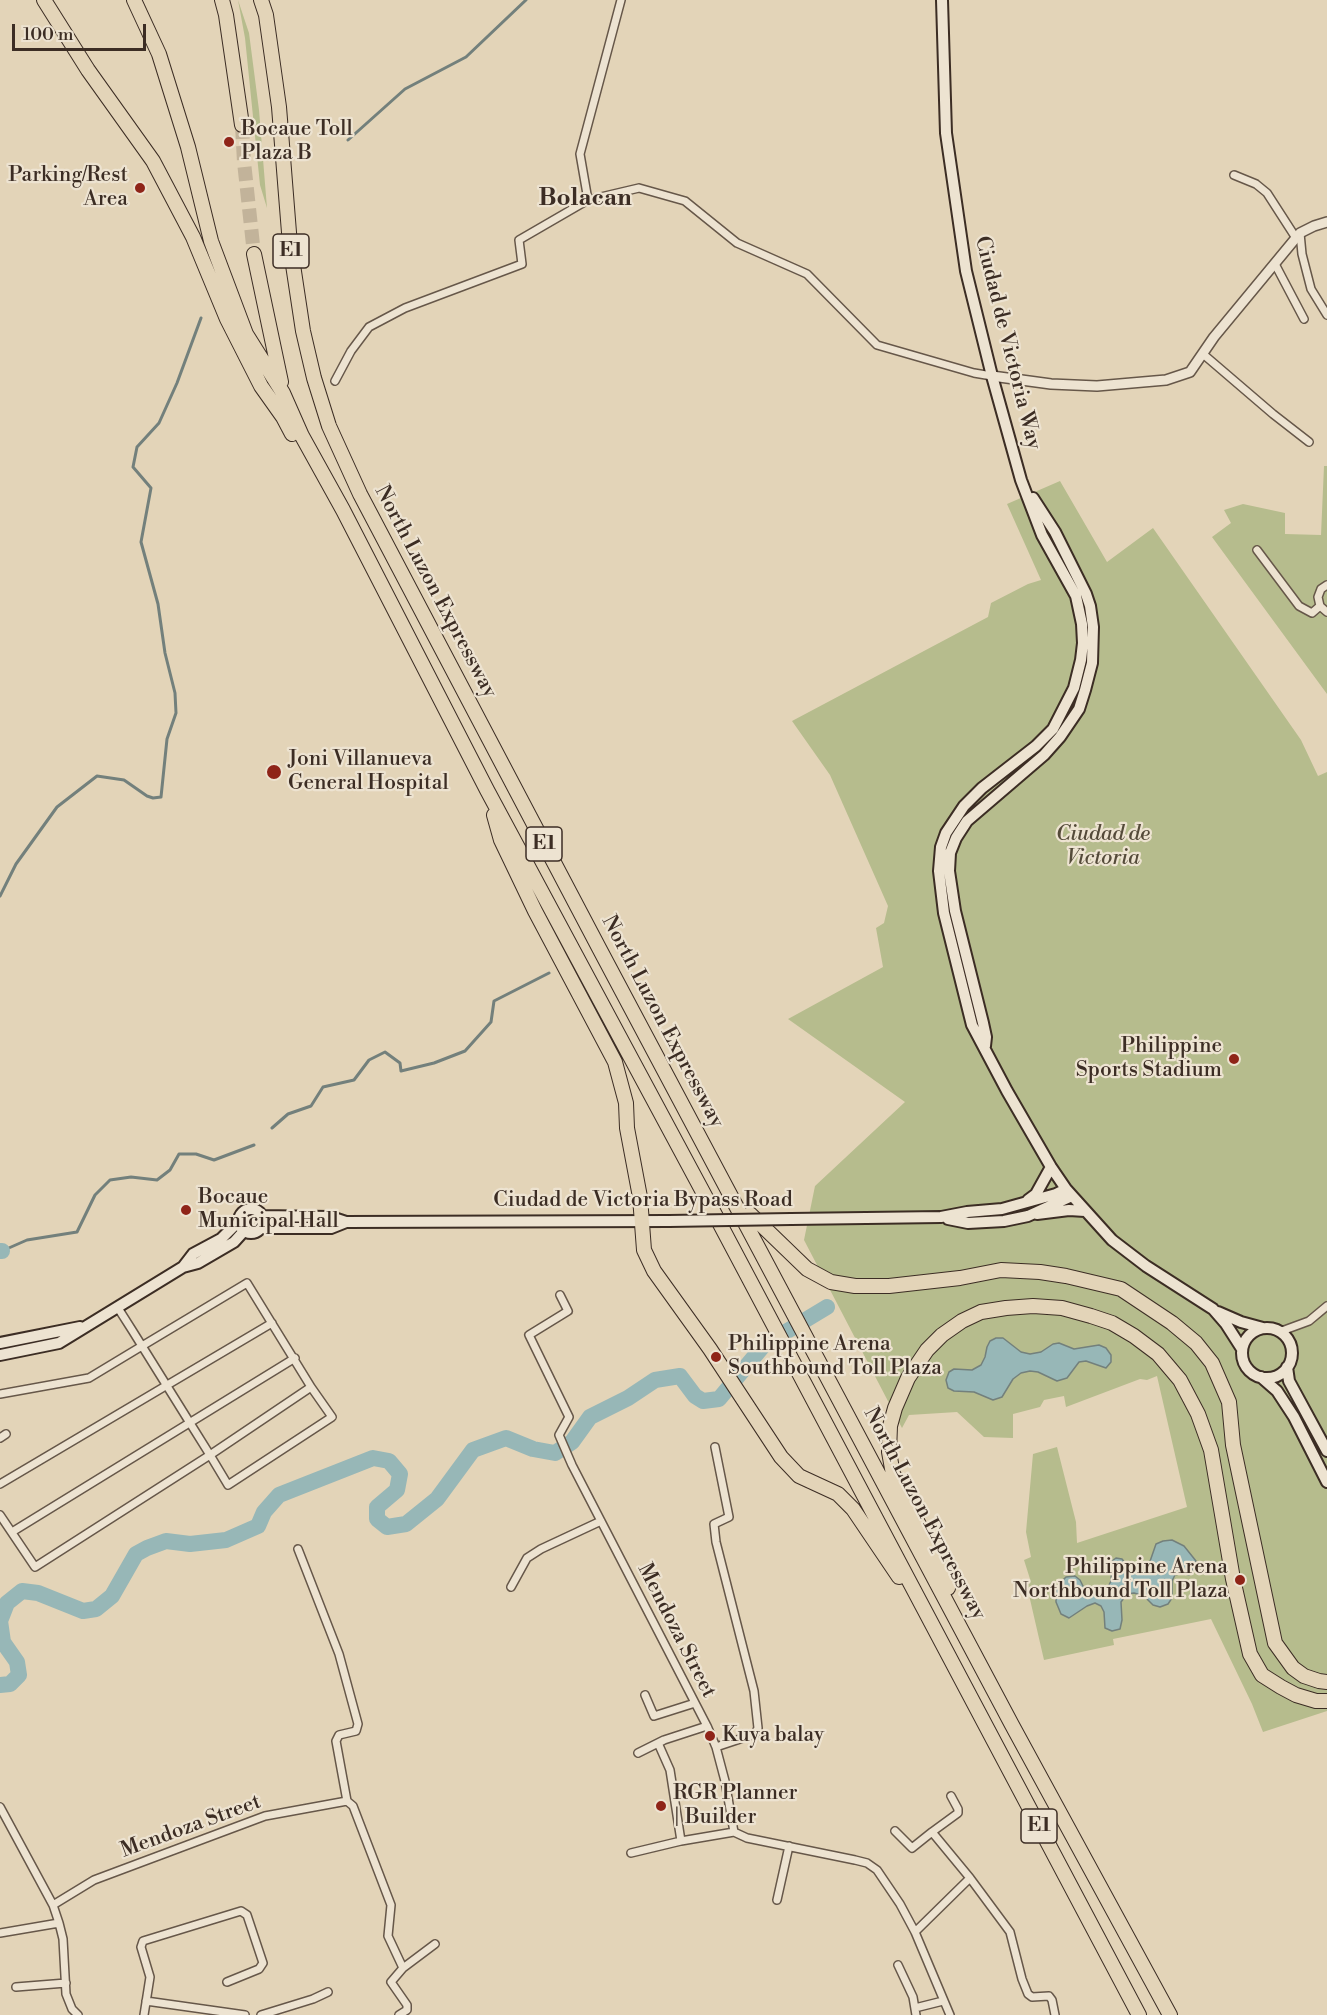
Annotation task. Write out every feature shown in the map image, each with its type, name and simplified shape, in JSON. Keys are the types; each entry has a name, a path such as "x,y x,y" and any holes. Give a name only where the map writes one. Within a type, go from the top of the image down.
{"highway":[{"path":"44,0 88,70 153,161 193,237 227,320 261,386 283,417 308,466 343,510"},
{"name":"North Luzon Expressway","path":"134,0 159,54 188,147 212,241 246,334 283,393 302,436 343,510 487,790 1139,2015"},
{"path":"222,0 242,125"},
{"name":"North Luzon Expressway","path":"261,0 266,15 279,106 290,245 300,309 314,378 329,426 360,494 729,1193 1170,2015"},
{"name":"North Luzon Expressway","path":"254,254 283,393"},
{"path":"487,790 501,840 535,911 615,1062 626,1103 627,1128 637,1176 644,1250 654,1271 781,1457 800,1476 838,1494 853,1509 940,1638"},
{"path":"729,1193 807,1269 831,1282 855,1287 889,1286 960,1278 1001,1270 1066,1276 1121,1288 1196,1342 1212,1363 1229,1402 1233,1445 1275,1643 1293,1668 1304,1676 1327,1682"},
{"path":"970,1646 936,1558 893,1474 889,1452 890,1426 908,1378 927,1350 942,1335 962,1321 981,1312 1006,1308 1033,1306 1062,1308 1112,1323 1134,1336 1158,1354 1180,1380 1198,1414 1211,1450 1233,1579 1250,1654 1262,1675 1281,1687 1306,1698 1327,1701"}],"main road":[{"name":"Ciudad de Victoria Way","path":"942,0 948,145 966,271 1021,480 1055,532 1086,594 1093,627 1085,690 1078,709 1060,737 1044,755 967,821 956,838 950,853 949,912"},
{"name":"Ciudad de Victoria Way","path":"1087,661 1053,729 982,788 958,813 941,847 939,871 984,1030 985,1046 1051,1167 1069,1192 1112,1240 1146,1266 1213,1309 1242,1349"},
{"path":"958,813 967,821"},
{"path":"1023,1204 1036,1194 1051,1167"},
{"name":"Ciudad de Victoria Bypass Road","path":"941,1218 967,1212 1002,1209 1069,1192"},
{"name":"Ciudad de Victoria Bypass Road","path":"261,1216 331,1218 346,1222 941,1218 968,1223 1004,1221 1028,1216 1069,1192"},
{"path":"249,1210 256,1211 261,1216 263,1222 261,1228 255,1233 242,1226 243,1213 249,1210"},
{"path":"1028,1216 1069,1210 1085,1211"},
{"name":"Ciudad de Victoria Bypass Road","path":"261,1228 332,1228 346,1222"},
{"path":"0,1355 59,1343 183,1267 193,1254 242,1226"},
{"path":"1213,1309 1241,1322 1279,1332 1286,1337 1290,1345 1291,1357 1287,1367 1278,1375 1260,1377"},
{"path":"0,1343 83,1327"},
{"path":"1267,1329 1250,1335 1242,1349 1244,1362 1246,1367 1277,1391 1294,1417 1327,1482"},
{"path":"1287,1367 1289,1381 1327,1451"}],"street":[{"path":"588,200 580,154 621,0"},
{"path":"1234,175 1256,184 1267,193 1298,235 1311,289 1327,315"},
{"path":"335,381 351,351 369,327 405,308 522,264 519,240 588,200 639,188 685,201 737,243 807,274 877,345 974,373 1051,384 1097,386 1166,380 1190,372 1214,337 1298,235 1327,222"},
{"path":"1275,264 1304,319"},
{"path":"1203,354 1309,442"},
{"path":"1257,550 1299,606 1312,613 1320,606"},
{"path":"1327,585 1318,597 1320,606 1327,612"},
{"path":"0,1394 89,1378 142,1346 247,1283 332,1417 228,1485 210,1455 142,1346 118,1308"},
{"name":"Mendoza Street","path":"560,1296 568,1311 529,1335 569,1418 559,1436 707,1726 716,1747 725,1781 734,1832"},
{"path":"1279,1332 1310,1321 1327,1306"},
{"path":"0,1484 272,1323"},
{"path":"12,1532 295,1358"},
{"path":"0,1515 35,1568 311,1387"},
{"path":"715,1447 729,1516 714,1524 716,1542 754,1691 758,1728 753,1735 716,1747"},
{"path":"511,1587 527,1558 601,1521"},
{"path":"298,1549 339,1654 358,1724 356,1731 341,1734 336,1738 347,1802 353,1806 389,1899 391,1905 388,1936 403,1968"},
{"path":"645,1695 654,1716 695,1702"},
{"path":"638,1752 682,1733 707,1726"},
{"path":"658,1743 670,1770 681,1841"},
{"path":"895,1831 912,1848 958,1813 951,1796"},
{"name":"Mendoza Street","path":"52,1905 94,1880 265,1816 347,1802"},
{"path":"0,1807 52,1905 59,1923 63,1939 68,2002 78,2015"},
{"path":"631,1853 734,1832 747,1838 867,1863 877,1870 892,1891 915,1932 950,2015"},
{"path":"933,1832 1010,1932 1028,1994 1032,1997 1049,1996 1055,2015"},
{"path":"777,1900 789,1846"},
{"path":"915,1932 970,1878"},
{"path":"144,2015 150,1977 141,1947 143,1941 241,1911 247,1916 263,1963 259,1969 227,1982"},
{"path":"0,1933 59,1923"},
{"path":"399,2015 407,2010 407,2005 391,1982 403,1968 435,1944"},
{"path":"898,1965 913,1997 915,2011 943,2001"},
{"path":"16,1987 66,1983"},
{"path":"261,2015 303,2003 328,1992"},
{"path":"146,2001 245,2015"}],"green space":[{"path":"238,0 249,33 259,110 267,208 260,185 245,38"},
{"path":"1324,466 1327,466 1327,694 1212,537 1231,523 1224,510 1243,504 1285,513 1285,534 1321,535"},
{"name":"Ciudad de Victoria","path":"1060,481 1107,562 1153,528 1301,740 1318,776 1327,772 1327,1711 1263,1732 1211,1619 1113,1639 1114,1645 1044,1660 1026,1582 1030,1579 1024,1560 1031,1557 1026,1532 1033,1454 1057,1447 1076,1522 1077,1543 1187,1507 1157,1376 1147,1380 1140,1379 1066,1407 1064,1396 1044,1400 1040,1407 1013,1414 1013,1438 984,1437 957,1412 909,1415 902,1428 804,1240 815,1186 905,1102 788,1019 883,967 876,928 884,923 888,906 830,775 792,721 988,617 991,603 1041,580 1007,504"}],"water":[{"path":"1003,1338 1021,1352 1030,1354 1041,1352 1059,1343 1074,1349 1099,1345 1106,1348 1111,1355 1111,1362 1106,1368 1086,1361 1079,1362 1067,1378 1057,1381 1038,1372 1021,1373 1013,1379 1002,1397 993,1400 974,1392 954,1391 948,1388 946,1380 949,1372 954,1369 972,1370 981,1365 990,1341"},
{"path":"1172,1540 1184,1546 1196,1561 1189,1575 1182,1573 1175,1575 1172,1581 1172,1598 1168,1604 1160,1607 1153,1605 1144,1596 1134,1593 1127,1594 1121,1602 1120,1629 1112,1631 1105,1628 1104,1612 1101,1606 1095,1603 1069,1618 1061,1614 1056,1602 1056,1589 1066,1577 1075,1576 1085,1590 1093,1593 1102,1592 1111,1581 1112,1561 1116,1558 1122,1559 1132,1572 1140,1573 1147,1570 1156,1544"}],"waterway":[{"path":"348,140 405,89 466,57 526,0"},
{"path":"0,896 16,864 57,807 97,776 124,780 147,796 161,797 167,739 176,713 175,693 165,653 158,604 141,542 151,488 133,467 137,447 159,423 177,383 201,318"},
{"path":"272,1128 288,1114 311,1106 323,1087 354,1080 369,1060 385,1052 400,1063 401,1071 434,1063 465,1051 491,1022 494,1001 549,973"},
{"path":"0,1245 2,1251 27,1240 77,1232 95,1195 110,1180 131,1177 157,1180 170,1170 179,1154 196,1154 214,1160 254,1145"},
{"path":"0,1685 10,1684 19,1675 17,1662 3,1642 0,1621 7,1603 22,1591 38,1593 83,1611 96,1609 112,1596 136,1554 147,1548 166,1541 190,1544 226,1540 258,1526 264,1512 279,1495 373,1458 389,1461 400,1474 397,1490 377,1507 377,1519 387,1527 406,1524 437,1499 473,1450 506,1438 533,1449 555,1453 572,1442 590,1417 628,1398 655,1380 680,1376 695,1396 703,1401 719,1399 764,1345 827,1307"}],"tunnel":[{"path":"242,125 254,254"}],"place":[{"name":"Bocaue Toll Plaza B","path":"229,142"},
{"name":"Parking/Rest Area","path":"140,188"},
{"name":"Joni Villanueva General Hospital","path":"274,772"},
{"name":"Philippine Sports Stadium","path":"1234,1059"},
{"name":"Bocaue Municipal Hall","path":"186,1210"},
{"name":"Philippine Arena Southbound Toll Plaza","path":"716,1357"},
{"name":"Philippine Arena Northbound Toll Plaza","path":"1240,1580"},
{"name":"Kuya balay","path":"710,1736"},
{"name":"RGR Planner | Builder","path":"661,1806"}],"district":[{"name":"Bolacan","path":"585,199"}]}
